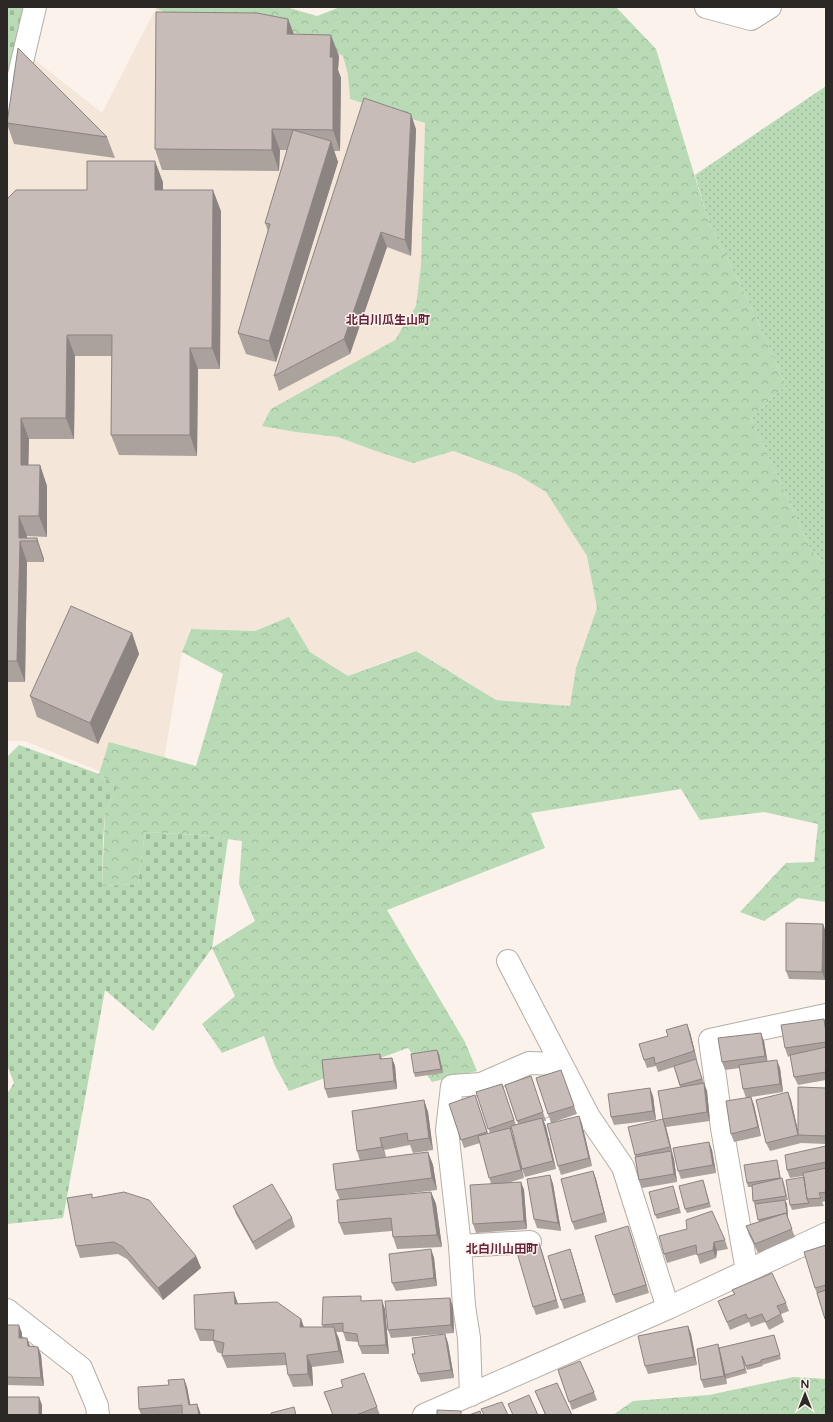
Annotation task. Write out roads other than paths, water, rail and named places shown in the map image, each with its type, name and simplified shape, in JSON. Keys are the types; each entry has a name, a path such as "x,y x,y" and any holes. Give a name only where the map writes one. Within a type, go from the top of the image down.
{"street":[{"path":"7,108 14,100 35,7"},
{"path":"706,7 752,19 770,7"},
{"path":"508,961 589,1117 623,1167 668,1308"},
{"path":"747,1271 722,1128 710,1040 826,1015"},
{"path":"470,1395 469,1338 464,1306 460,1246 447,1130 452,1086 482,1084 529,1063 561,1064"},
{"path":"552,1128 589,1117"},
{"path":"424,1415 668,1308 826,1234"},
{"path":"460,1246 530,1242"},
{"path":"7,1310 81,1368 97,1406 98,1415"}],"district":[{"name":"北白川瓜生山町","path":"388,320"},
{"name":"北白川山田町","path":"502,1249"}]}
